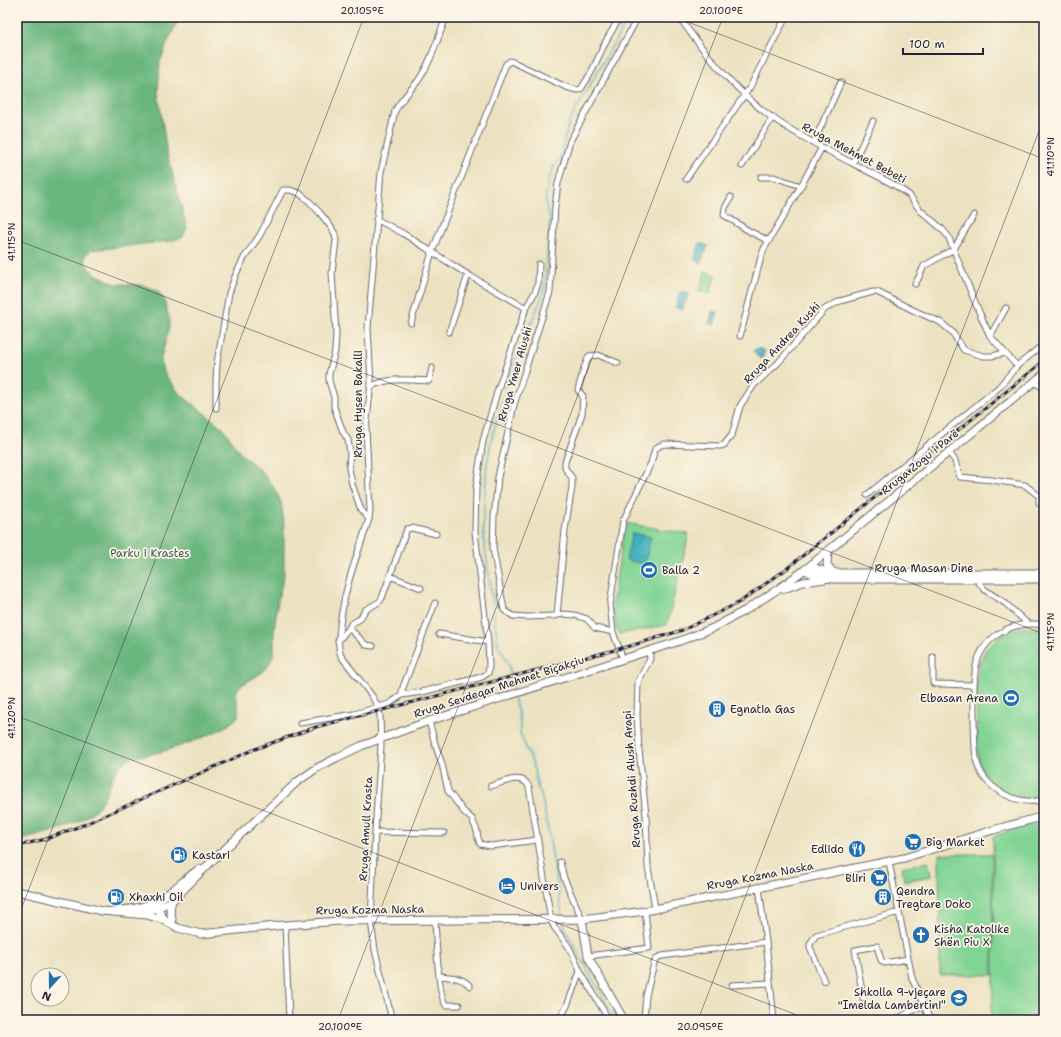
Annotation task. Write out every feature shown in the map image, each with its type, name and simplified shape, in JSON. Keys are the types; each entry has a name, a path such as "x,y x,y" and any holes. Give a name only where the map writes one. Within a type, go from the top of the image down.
{"main road":[{"name":"Rruga Zogu i Parë","path":"808,567 1044,374"},
{"path":"778,589 810,580 834,576 827,565 828,551"},
{"name":"Rruga Masan Dine","path":"808,567 834,576 1044,579"},
{"name":"Rruga Sevdeqar Mehmet Biçakçiu","path":"213,860 297,782 317,768 338,757 381,738 429,721 680,641 713,628 750,608 808,567"},
{"name":"Rruga Masan Dine","path":"834,576 1044,573"},
{"name":"Rruga Kozma Naska","path":"130,913 168,920 174,926 195,934 212,934 314,922 582,919 655,908 889,862 1044,816"},
{"path":"168,920 172,901 213,860"},
{"path":"87,908 122,910 159,904 196,871 213,860"},
{"path":"17,891 111,913 130,913 176,897"},
{"path":"159,904 168,920"},
{"path":"582,919 588,956 624,1020"}],"street":[{"name":"Rruga Hysen Bakalli","path":"381,738 380,715 378,707 372,696 341,656 338,641 345,591 369,520 370,500 366,429 370,388 368,328 376,219 381,172 393,120 399,103 422,74 431,56 446,17"},
{"path":"411,323 432,252 506,64 510,61 513,62 566,87 577,90 581,89 585,85 614,26 620,17"},
{"name":"Rruga Ymer Alushi","path":"613,632 595,628 587,619 575,615 528,617 513,616 504,610 493,548 494,517 498,477 514,405 550,292 555,207 558,183 564,159 570,141 638,17"},
{"name":"Rruga Mehmet Bebeti","path":"679,17 730,81 744,95 792,131 905,192 920,210 942,229 948,236 954,249 990,336 1017,366"},
{"path":"686,179 744,95 786,17"},
{"path":"814,142 841,82"},
{"path":"742,166 773,117"},
{"path":"853,163 873,120"},
{"path":"740,336 761,257 769,240 822,147"},
{"path":"761,177 774,177 801,186"},
{"path":"216,408 217,363 229,293 236,274 251,247 260,235 283,190 290,190 299,193 320,213 335,234 336,241 332,273 336,332 335,351 329,374 329,381 334,397 334,407 349,446 349,468 352,484 362,510 369,520"},
{"path":"731,197 725,208 724,215 749,231 769,240"},
{"path":"914,284 924,266 954,249 974,215"},
{"path":"376,219 404,234 468,275 526,308"},
{"path":"300,723 354,714 389,704 402,695 422,692 486,675 489,670 488,642 475,532 476,488 483,441 498,389 526,308 538,283 539,264"},
{"path":"449,332 468,275"},
{"name":"Rruga Andrea Kushi","path":"613,632 610,604 624,521 651,463 655,449 664,444 724,445 732,435 740,406 754,385 778,363 826,309 840,301 877,292 940,322 952,332 964,350 988,356 1002,355 1005,353"},
{"path":"990,336 1006,308"},
{"path":"867,495 998,388 1017,366 1044,344"},
{"path":"557,615 565,530 572,487 572,478 565,468 565,462 582,414 583,396 578,390 589,356 598,355 618,363"},
{"path":"370,388 379,382 396,380 429,381 432,368"},
{"path":"1036,382 1044,389"},
{"path":"950,452 955,461 960,477 1025,485 1039,496 1039,503 1044,507"},
{"path":"338,641 351,624 360,619 365,610 379,602 382,598 407,529 412,528 436,534"},
{"path":"390,576 421,588"},
{"path":"979,579 979,583 984,590 1005,603 1027,623"},
{"path":"402,695 402,690 435,604"},
{"path":"1044,624 1027,623 1004,630 992,638 987,643 979,657 976,665 974,685 976,759 980,769 989,783 1004,795 1025,801 1044,800"},
{"path":"349,628 366,645 373,646"},
{"path":"613,632 623,659"},
{"path":"439,634 488,642"},
{"name":"Rruga Ruzhdi Alush Arapi","path":"649,651 650,659 638,682 637,715 646,815 648,867 655,908"},
{"path":"933,657 933,683 974,685"},
{"path":"429,721 442,764 448,791 464,812 472,819 478,831 480,844 495,845 537,840"},
{"name":"Rruga Amull Krasta","path":"381,738 371,921 375,950 392,1020"},
{"path":"491,786 516,779 522,779 527,782 554,927 569,948 580,971 609,1020"},
{"path":"375,832 444,832"},
{"path":"560,862 564,878 582,919"},
{"path":"889,862 912,978 930,1020"},
{"path":"759,887 774,1020"},
{"path":"588,956 649,948 644,910"},
{"path":"824,981 810,944 816,935 899,912"},
{"path":"435,920 440,991 444,1005 459,1005"},
{"path":"284,925 290,1020"},
{"path":"644,1018 646,996 654,963 657,958 662,956 766,942"},
{"path":"863,998 855,950 877,946 881,960 884,963 908,959"},
{"path":"559,1020 567,1006 580,971"},
{"path":"439,976 457,978 465,981 470,986"},
{"path":"732,985 770,983"},
{"path":"895,1020 923,1005"},
{"path":"636,1020 644,1018 659,1020"}],"green space":[{"name":"Parku i Krastes","path":"17,17 180,17 167,43 160,62 158,93 167,153 187,228 183,237 170,241 92,250 85,255 85,261 88,268 99,276 116,284 142,285 157,290 164,299 169,318 169,328 161,358 162,368 166,376 181,395 223,428 240,453 262,472 274,488 281,502 284,524 284,575 278,600 274,631 273,657 262,673 240,686 236,692 238,716 234,721 226,727 190,742 161,752 129,759 118,769 102,801 91,814 72,825 17,841"},
{"path":"706,271 716,275 709,294 699,290"},
{"name":"Balla 2","path":"625,523 689,534 667,625 620,634 617,631 612,605"},
{"name":"Elbasan Arena","path":"1027,627 1044,629 1044,798 1035,799 1007,793 992,782 981,767 977,746 977,677 982,656 994,640 1009,631"},
{"path":"1044,821 1044,1020 991,1020 994,976 993,836"},
{"path":"939,854 992,854 993,975 940,975"},
{"path":"928,862 931,876 904,881 902,867"}],"water":[{"path":"700,243 708,246 701,263 694,260"},
{"path":"681,291 689,294 682,310 675,307"},
{"path":"712,311 718,312 714,325 709,323"},
{"path":"758,348 765,351 762,359 753,352"},
{"path":"632,533 651,537 645,564 626,560"}],"waterway":[{"path":"513,691 509,665 498,645 484,539 483,524 487,464 491,441 509,377 542,297 545,281 550,218 546,206 546,192 549,179 560,156 571,118 629,17"},
{"path":"514,697 520,721 520,733 532,761 538,789 541,793 562,916"},
{"path":"563,922 567,933 616,1020"}],"railway":[{"path":"17,846 46,839 83,825 255,749 316,727 630,646 683,630 740,602 785,570 1044,361"}],"place":[{"name":"Balla 2","path":"649,570"},
{"name":"Elbasan Arena","path":"1011,698"},
{"name":"Egnatia Gas","path":"717,709"},
{"name":"Big Market","path":"913,842"},
{"name":"Edlido","path":"857,849"},
{"name":"Kastari","path":"179,855"},
{"name":"Bliri","path":"879,878"},
{"name":"Univers","path":"507,886"},
{"name":"Xhaxhi Oil","path":"116,897"},
{"name":"Qendra Tregtare Doko","path":"883,897"},
{"name":"Kisha Katolike Shën Piu X","path":"921,935"},
{"name":"Shkolla 9-vjeçare \"Imelda Lambertini\"","path":"959,998"}]}
